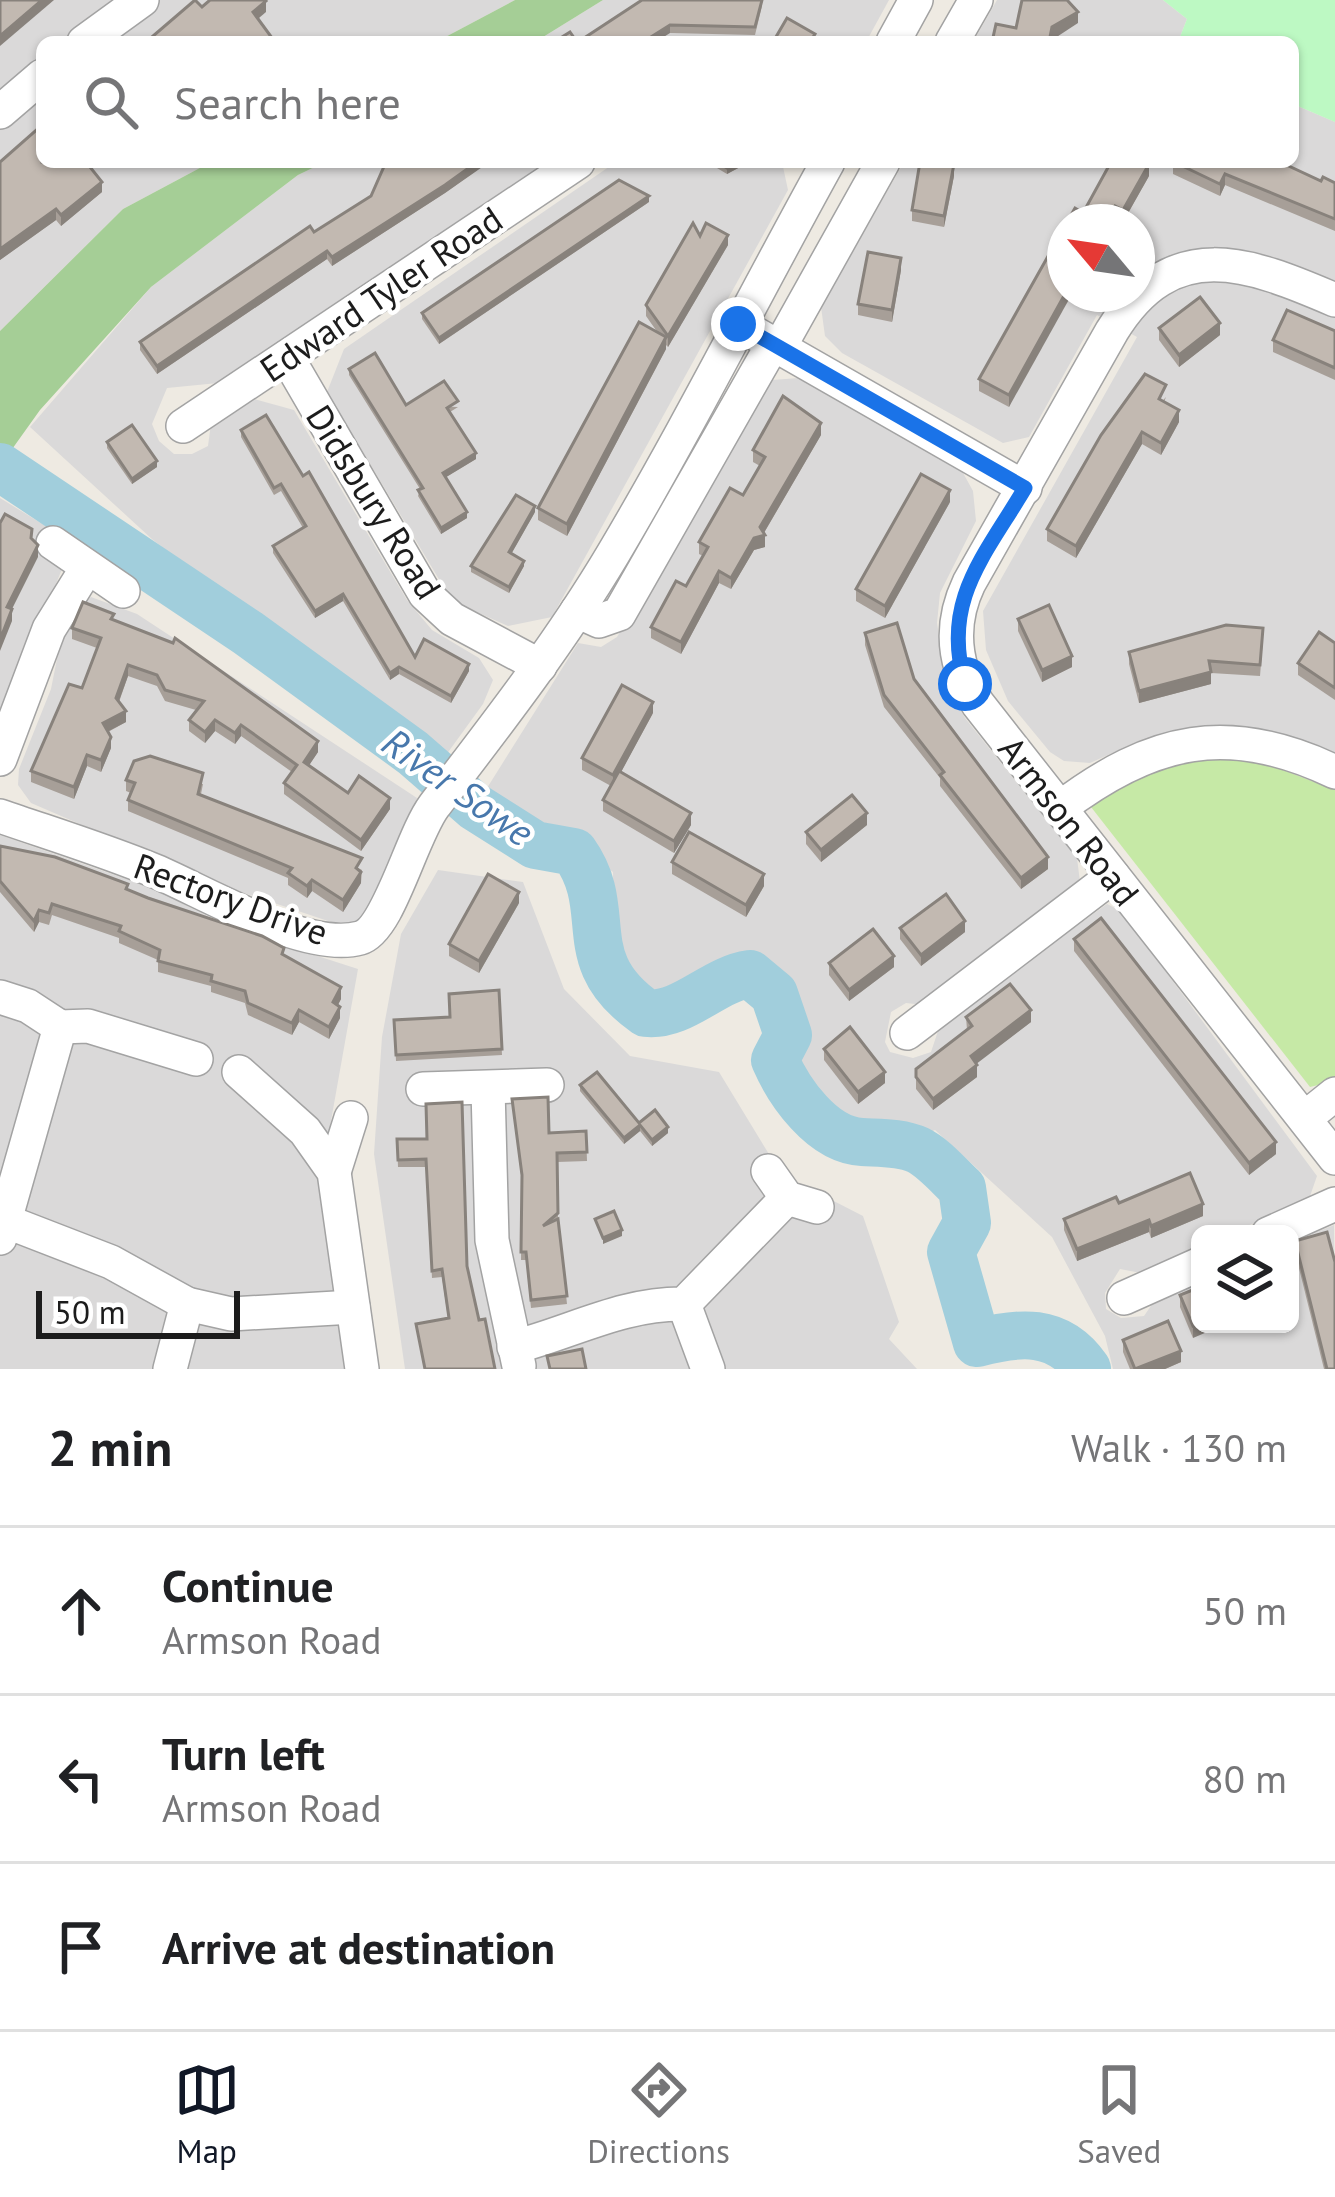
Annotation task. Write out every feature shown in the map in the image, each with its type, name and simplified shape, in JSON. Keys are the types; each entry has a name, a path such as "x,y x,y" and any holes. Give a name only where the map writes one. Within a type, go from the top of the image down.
{"street":[{"path":"91,36 142,0"},
{"path":"896,36 916,0"},
{"path":"955,36 976,0"},
{"path":"0,112 36,81"},
{"name":"Edward Tyler Road","path":"183,426 569,168"},
{"name":"Rectory Drive","path":"0,816 153,870 243,911 344,939 368,935 378,927 426,817 577,611 825,168"},
{"path":"577,611 599,622 619,614 880,168"},
{"name":"Armson Road","path":"1335,300 1274,273 1225,262 1202,263 1159,282 1123,312 959,602 954,644 965,684 978,704 1335,1158"},
{"path":"738,324 1025,488"},
{"name":"Didsbury Road","path":"287,357 425,594 452,619 540,667"},
{"path":"53,543 123,591"},
{"path":"0,759 50,629 87,568"},
{"path":"1060,808 1116,769 1211,739 1250,742 1335,772"},
{"path":"907,1033 1113,876"},
{"path":"0,997 28,1006 60,1027 88,1026 196,1059"},
{"path":"60,1027 2,1230 111,1262 187,1304 231,1314 353,1307"},
{"path":"239,1072 305,1131 334,1172"},
{"path":"423,1089 547,1085"},
{"path":"488,1089 492,1240 517,1358 627,1308 684,1304 790,1192"},
{"path":"1305,1118 1335,1094"},
{"path":"351,1118 334,1172 362,1369"},
{"path":"1288,1225 1335,1204"},
{"path":"1124,1298 1191,1268"},
{"path":"170,1369 187,1304"},
{"path":"684,1304 708,1369"}],"shaded area":[{"path":"0,0 515,0 447,36 36,36 36,168 200,168 123,209 0,331"},
{"path":"603,0 889,0 869,36 545,36"},
{"path":"997,0 1163,0 1187,19 1180,36 976,36"},
{"path":"1299,107 1335,122 1335,756 1280,733 1201,730 1139,741 1090,763 1064,761 1050,752 1008,701 986,650 983,611 1137,337 1097,315 1029,437 1003,443 842,353 825,336 821,307 901,168 1299,168"},
{"path":"313,168 547,168 218,383 167,388 152,424 159,441 174,454 192,454 208,446 212,416 243,396 294,410 407,600 432,630 479,658 493,680 483,704 441,762 153,540 30,427 151,287"},
{"path":"607,168 783,168 788,190 552,617 508,626 452,601 327,392 344,349"},
{"path":"799,378 962,471 973,491 976,521 940,593 937,623 947,686 965,718 1077,858 1080,882 924,1005 906,1003 891,1012 885,1042 890,1052 913,1058 931,1052 940,1025 1107,904 1121,911 1317,1176 1309,1199 1250,1225 1191,1225 1191,1251 1141,1273 1120,1269 1105,1293 1106,1309 1121,1318 1144,1316 1157,1297 1191,1284 1191,1333 1299,1333 1299,1239 1334,1225 1335,1369 1113,1369 1105,1336 1052,1237 935,1130 911,1141 833,1122 797,1063 803,1010 737,954 702,972 666,1001 614,959 613,872 550,824 527,820 487,788 578,643 601,647 617,637 772,380"},
{"path":"0,498 57,533 62,569 0,723"},
{"path":"91,597 137,614 417,798 371,916 343,926 226,887 31,803 18,785 19,769 51,689 60,644 79,606"},
{"path":"0,835 152,888 231,928 358,969 321,1177 354,1369 0,1369"},
{"path":"438,870 523,882 564,989 630,1056 719,1072 781,1174 863,1216 899,1322 889,1339 917,1369 405,1369 374,1154 382,1037 401,934"}],"green space":[{"path":"515,0 603,0 545,36 447,36"},
{"path":"1163,0 1335,0 1335,122 1299,107 1299,36 1180,36 1187,19"},
{"path":"200,168 313,168 151,287 40,410 0,466 0,331 123,209"},
{"path":"1228,749 1335,790 1335,1081 1310,1087 1091,807 1094,800 1145,768"}],"building":[{"path":"0,0 42,0 0,36"},
{"path":"195,0 202,7 210,0 266,1 253,12 271,36 153,36"},
{"path":"642,0 762,0 755,27 670,25 653,36 587,36"},
{"path":"1022,0 1067,0 1078,12 1052,27 1050,36 993,36 996,24 1016,28"},
{"path":"787,18 815,34 814,36 776,36"},
{"path":"36,130 36,168 91,168 102,182 61,215 56,209 0,249 0,162"},
{"path":"383,168 469,168 332,257 327,251 157,366 140,342 310,226 314,232 371,196"},
{"path":"919,168 953,168 944,216 912,210"},
{"path":"1108,168 1147,168 1126,204 1088,204"},
{"path":"1187,168 1293,168 1321,181 1323,177 1335,183 1335,219 1225,174 1220,184"},
{"path":"619,180 649,196 439,338 422,313"},
{"path":"693,223 700,236 706,223 728,235 668,336 646,305"},
{"path":"868,252 901,258 892,310 858,304"},
{"path":"1047,258 1047,312 1055,312 1009,395 979,379"},
{"path":"1200,297 1220,323 1179,355 1159,328"},
{"path":"1287,310 1335,331 1335,368 1273,340"},
{"path":"639,322 666,337 567,524 538,508"},
{"path":"375,353 406,405 444,381 458,401 447,408 476,453 443,473 467,512 441,528 418,490 423,488 349,369"},
{"path":"1145,374 1166,385 1159,399 1179,410 1161,443 1142,432 1076,546 1047,529 1101,435"},
{"path":"783,396 821,423 760,527 765,535 754,538 731,578 719,571 681,642 651,627 676,581 686,586 708,547 699,542 730,488 743,495 765,457 753,450"},
{"path":"266,415 303,476 309,472 415,657 424,639 469,664 451,696 399,667 390,673 343,594 315,611 273,546 306,526 281,484 274,488 241,430"},
{"path":"132,425 157,461 132,479 107,442"},
{"path":"921,474 950,490 885,606 856,589"},
{"path":"516,495 535,506 509,552 524,561 509,587 471,566"},
{"path":"5,514 32,529 31,538 38,545 7,607 12,609 0,640 0,523"},
{"path":"83,602 114,614 111,619 173,643 175,638 318,741 304,762 348,793 359,776 390,798 361,840 284,783 297,765 241,725 235,733 215,720 205,732 189,720 204,701 165,690 157,675 128,665 116,698 126,711 103,723 111,737 101,760 87,755 74,787 31,771 69,684 82,688 101,638 72,628"},
{"path":"1049,605 1072,656 1042,670 1018,619"},
{"path":"897,623 914,679 1048,857 1021,878 884,695 865,633"},
{"path":"1226,625 1263,628 1260,665 1209,661 1211,672 1139,691 1129,652"},
{"path":"1319,632 1335,643 1335,688 1298,663"},
{"path":"622,685 653,702 613,775 582,758"},
{"path":"150,756 203,773 198,794 362,858 356,868 361,872 343,900 312,880 307,886 288,873 292,868 128,800 135,783 126,780 134,761"},
{"path":"619,771 691,813 674,841 603,800"},
{"path":"852,795 867,813 821,850 806,832"},
{"path":"689,832 764,874 746,905 672,862"},
{"path":"0,846 55,857 128,884 126,889 148,898 262,936 284,948 282,954 341,987 333,1002 340,1007 329,1027 299,1010 292,1023 248,1003 245,991 211,981 212,975 158,961 160,950 119,931 121,926 52,904 49,913 39,910 34,921 0,881"},
{"path":"488,874 519,892 479,961 449,944"},
{"path":"946,894 965,921 921,955 900,928"},
{"path":"1101,918 1276,1142 1249,1163 1074,939"},
{"path":"873,929 894,956 849,990 829,963"},
{"path":"1010,984 1031,1010 971,1056 977,1065 933,1099 916,1077 916,1069 972,1026 966,1017"},
{"path":"499,990 502,1049 396,1055 394,1020 450,1017 449,994"},
{"path":"850,1027 885,1072 858,1092 824,1049"},
{"path":"597,1072 639,1123 655,1110 668,1127 652,1140 640,1125 624,1138 580,1085"},
{"path":"548,1097 549,1133 586,1131 587,1152 557,1153 558,1213 543,1226 558,1219 567,1296 531,1300 526,1252 521,1252 522,1175 512,1099"},
{"path":"462,1102 467,1266 495,1369 425,1369 416,1324 449,1318 442,1269 432,1271 426,1159 398,1160 397,1139 427,1139 426,1104"},
{"path":"1190,1173 1203,1204 1077,1249 1064,1219 1116,1197 1119,1203"},
{"path":"614,1211 622,1230 603,1238 595,1219"},
{"path":"1327,1232 1335,1262 1335,1369 1327,1369 1299,1257 1299,1240"},
{"path":"1191,1291 1191,1321 1180,1295"},
{"path":"1168,1321 1181,1351 1135,1369 1123,1340"},
{"path":"582,1349 586,1369 550,1369 547,1356"}],"waterway":[{"name":"River Sowe","path":"0,467 248,633 413,753 475,807 535,845 574,852 593,895 608,974 646,1013 673,1009 750,974 774,994 788,1035 775,1060 809,1112 847,1139 918,1150 962,1188 967,1223 951,1252 977,1343 1022,1335 1050,1339 1076,1355 1087,1369"}],"route":[{"path":"738,324 1025,488 959,602 954,644 965,684"}]}
